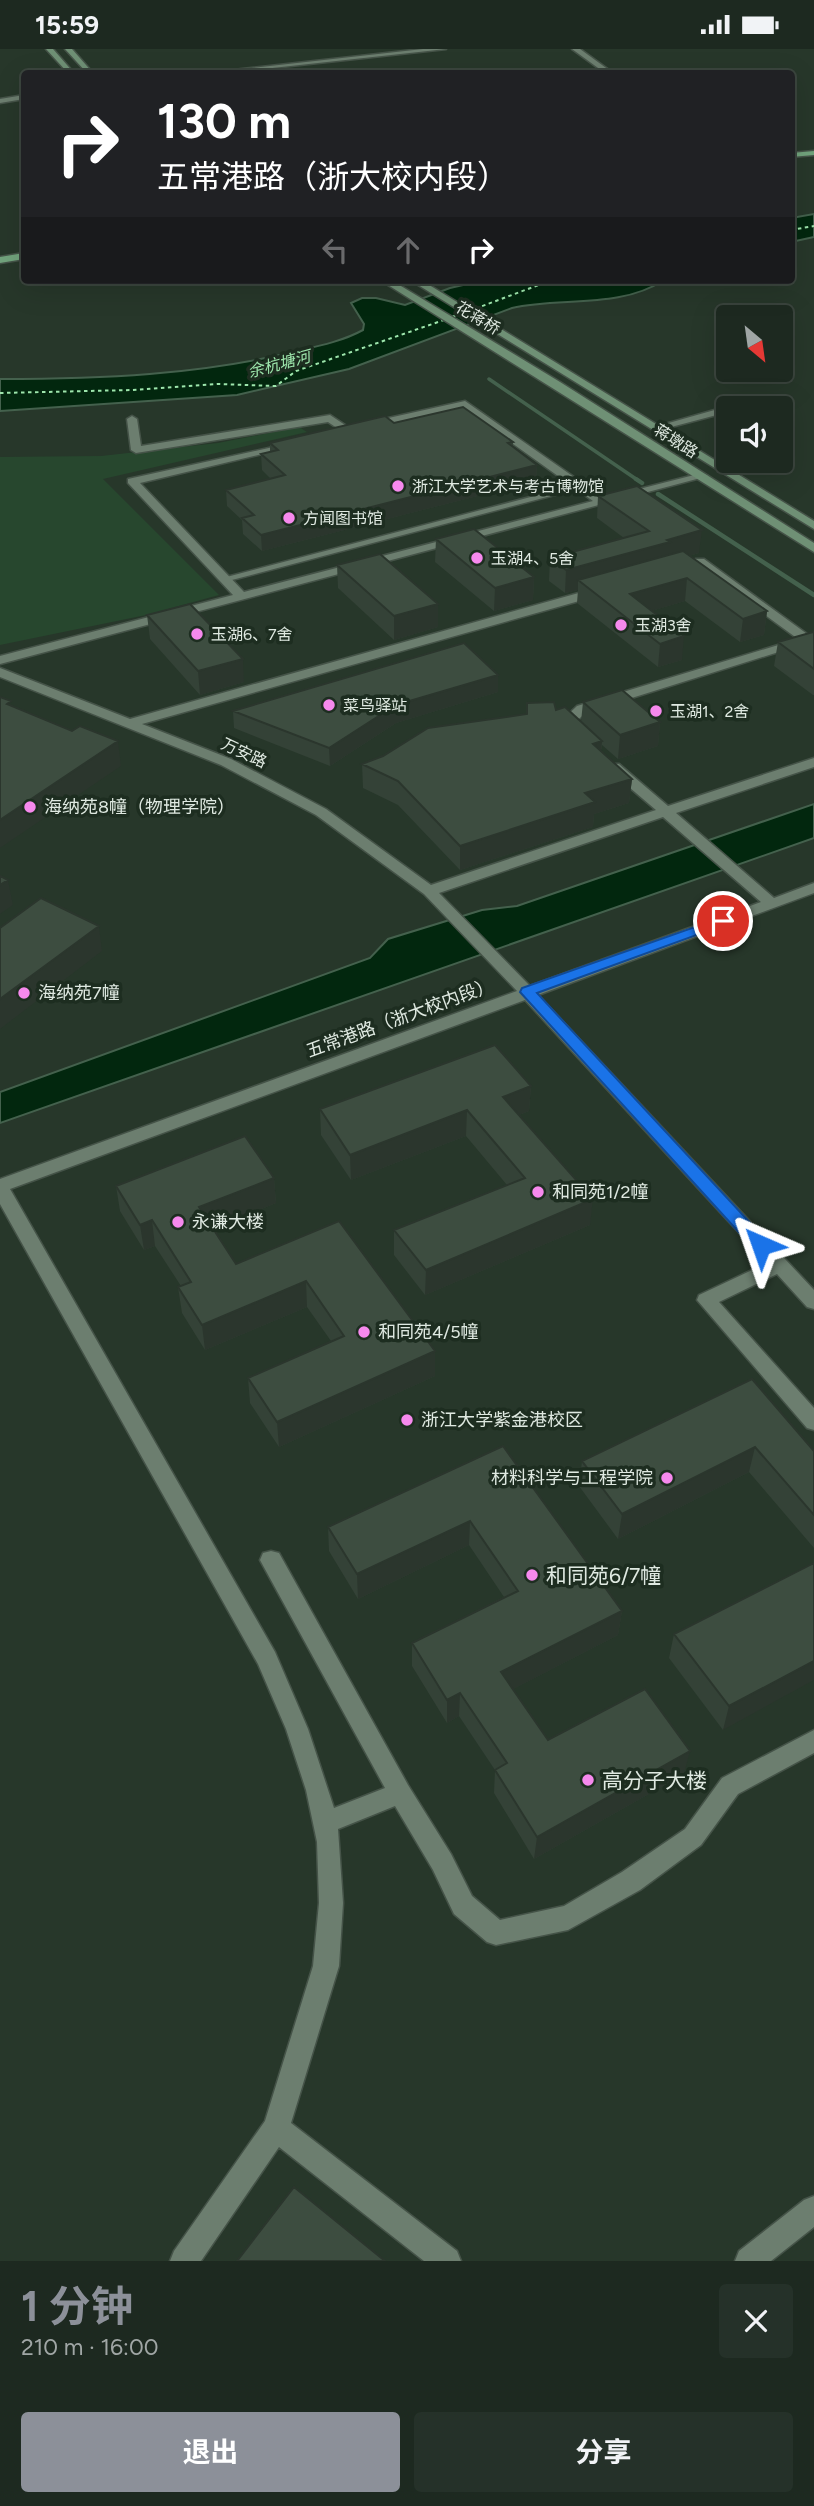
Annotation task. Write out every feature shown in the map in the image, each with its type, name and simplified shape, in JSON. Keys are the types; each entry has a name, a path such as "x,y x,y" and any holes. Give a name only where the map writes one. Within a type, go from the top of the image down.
{"main road":[{"path":"49,49 68,70"},
{"path":"68,49 87,70"},
{"path":"795,155 814,153"},
{"path":"795,164 814,162"},
{"path":"0,250 21,246"},
{"path":"0,260 21,256"},
{"name":"花蒋桥","path":"392,284 556,384"},
{"name":"花蒋桥","path":"421,284 577,380"},
{"name":"蒋墩路","path":"577,380 814,526"},
{"name":"蒋墩路","path":"556,384 814,548"}],"street":[{"path":"239,70 443,49"},
{"path":"575,49 605,70"},
{"path":"0,101 21,98"},
{"path":"333,435 465,404 600,501"},
{"path":"656,428 716,412"},
{"path":"132,419 136,450 330,418 346,431"},
{"path":"241,596 132,481 306,441"},
{"path":"0,660 702,476"},
{"path":"225,579 579,487"},
{"path":"660,574 700,562 811,643"},
{"path":"126,724 607,589"},
{"path":"586,741 566,723 582,709 811,643"},
{"name":"万安路","path":"0,672 226,762 321,812 429,891 527,992 814,1303"},
{"path":"605,758 663,812 771,903"},
{"path":"429,891 814,762"},
{"name":"五常港路（浙大校内段）","path":"0,1187 814,888"},
{"path":"0,1187 267,1659 297,1728 318,1790 329,1842 331,1903 326,1966 276,2128 184,2261"},
{"path":"779,1265 706,1300 814,1422"},
{"path":"271,1560 400,1793 442,1862 463,1905 496,1933 568,1918 631,1881 693,1837 730,1786 814,1741"},
{"path":"325,1823 400,1793"},
{"path":"276,2128 447,2261"},
{"path":"748,2261 814,2210"}],"shaded area":[{"path":"299,427 307,432 103,479 219,595 146,615 0,645 0,457 101,456 218,443"}],"water":[{"path":"814,214 814,237 795,241 795,217"},
{"name":"余杭塘河","path":"468,284 656,284 629,295 609,299 512,308 349,369 237,395 0,411 0,379 150,374 260,359 331,343 363,330 364,324 351,303 362,298 376,298 405,305"},
{"path":"814,804 814,838 0,1123 0,1092 370,958 388,939 482,910 517,906"}],"building":[{"name":"浙江大学艺术与考古博物馆","path":"463,407 513,442 508,443 537,465 261,535 242,518 254,515 226,490 285,475 261,454 278,450 270,443 385,416 394,423"},
{"path":"637,486 702,530 667,540 670,542 566,570 550,558 649,531 598,496"},
{"path":"474,529 534,577 495,588 436,539"},
{"path":"683,551 767,611 743,619 687,578 630,594 684,636 660,644 578,580"},
{"path":"380,554 438,604 394,616 337,565"},
{"path":"190,604 243,659 198,671 147,615"},
{"path":"814,632 814,669 778,642"},
{"path":"464,643 498,675 396,705 329,748 233,711"},
{"path":"622,690 660,722 620,735 583,702"},
{"path":"0,697 11,701 7,704 72,731 80,726 118,741 0,820"},
{"path":"554,702 556,710 565,707 602,741 593,744 632,779 585,793 595,802 460,846 398,781 362,764 383,756 428,728 527,714 527,703"},
{"path":"0,876 8,880 0,885"},
{"path":"41,898 99,926 0,999 0,928"},
{"path":"495,1045 531,1086 503,1097 593,1199 426,1270 394,1230 525,1178 467,1110 350,1155 320,1109"},
{"path":"245,1136 274,1178 199,1207 236,1264 339,1221 435,1351 277,1422 248,1378 344,1336 306,1281 202,1325 178,1287 191,1282 152,1220 140,1225 116,1186"},
{"path":"752,1379 814,1451 814,1515 755,1447 622,1514 582,1461"},
{"path":"503,1446 622,1611 501,1672 548,1740 645,1689 690,1751 537,1837 495,1770 507,1763 460,1693 447,1700 412,1643 518,1591 470,1521 357,1574 328,1527"},
{"path":"814,1563 814,1661 729,1706 674,1634"},
{"path":"294,2187 385,2261 237,2261"}],"waterway":[{"path":"489,379 639,481"},
{"path":"658,494 814,595"}],"ferry route":[{"path":"795,229 814,226"},
{"path":"469,311 541,284"},
{"path":"452,317 463,313"},
{"path":"0,393 132,390 218,384 276,386 296,371 444,320"}],"place":[{"name":"浙江大学艺术与考古博物馆","path":"398,486"},
{"name":"方闻图书馆","path":"289,518"},
{"name":"玉湖4、5舍","path":"477,558"},
{"name":"玉湖3舍","path":"621,625"},
{"name":"玉湖6、7舍","path":"197,634"},
{"name":"菜鸟驿站","path":"329,705"},
{"name":"玉湖1、2舍","path":"656,711"},
{"name":"海纳苑8幢（物理学院）","path":"30,807"},
{"name":"海纳苑7幢","path":"24,993"},
{"name":"和同苑1/2幢","path":"538,1192"},
{"name":"永谦大楼","path":"178,1222"},
{"name":"和同苑4/5幢","path":"364,1332"},
{"name":"浙江大学紫金港校区","path":"407,1420"},
{"name":"材料科学与工程学院","path":"667,1478"},
{"name":"和同苑6/7幢","path":"532,1575"},
{"name":"高分子大楼","path":"588,1780"}],"route":[{"path":"723,921 527,992 761,1245"}]}
